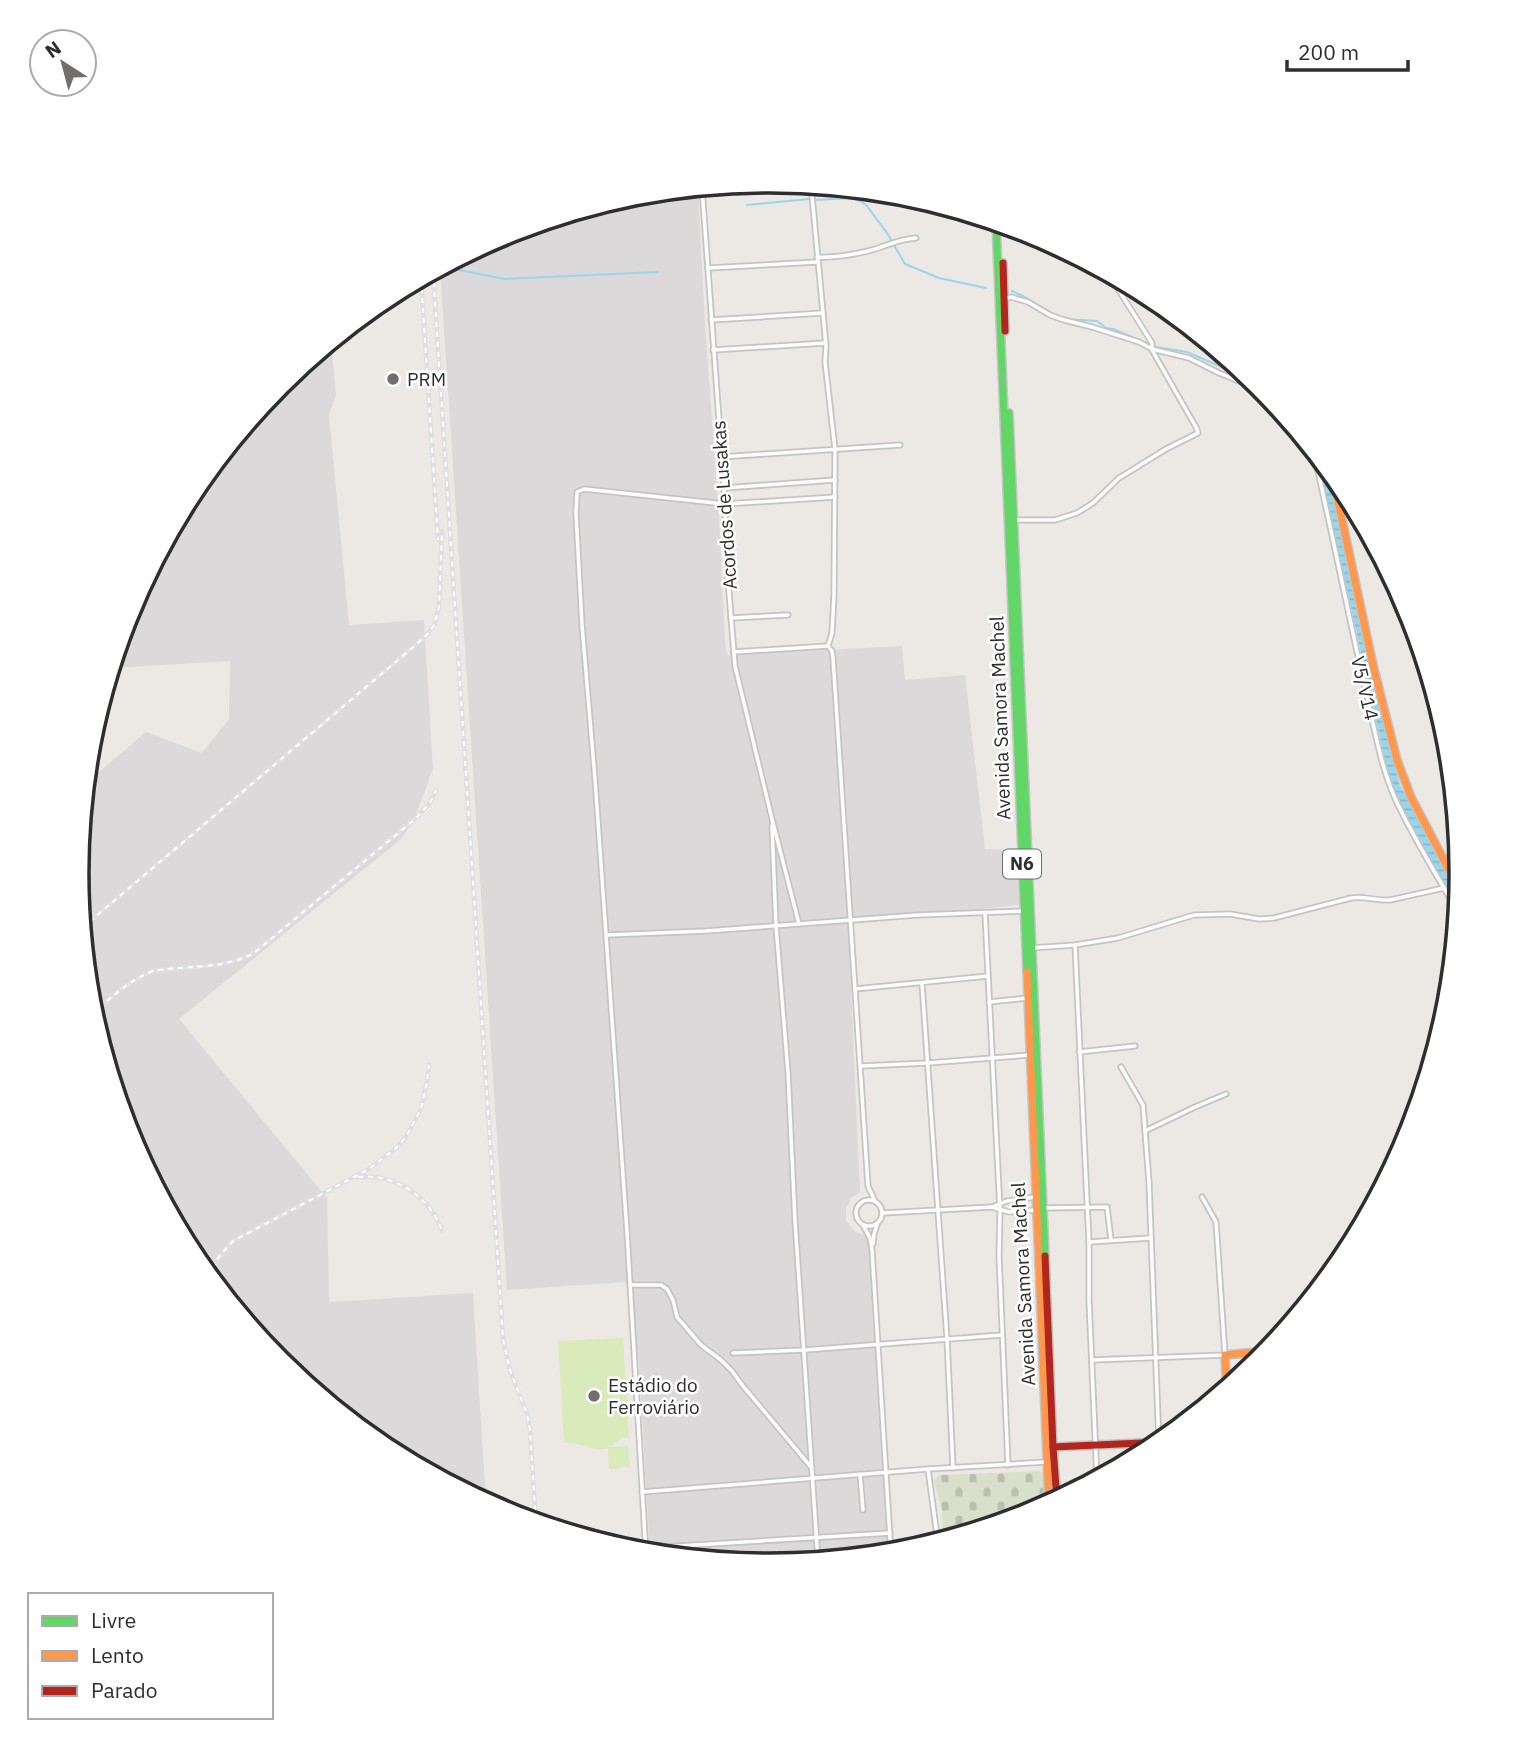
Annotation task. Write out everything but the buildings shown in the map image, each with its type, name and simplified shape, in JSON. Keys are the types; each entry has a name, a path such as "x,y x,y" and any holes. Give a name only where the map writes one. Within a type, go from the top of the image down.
{"main road":[{"name":"Avenida Samora Machel","path":"998,233 1041,1231 1048,1413 1047,1462 1054,1491"},
{"name":"Avenida Samora Machel","path":"999,233 1004,299 1024,911 1029,948 1027,998 1035,1197 1039,1209"},
{"path":"1337,499 1397,760 1410,797 1450,872"},
{"path":"1226,1377 1225,1355 1253,1352"},
{"name":"Avenida Samora Machel","path":"1048,1413 1053,1447 1051,1492"},
{"path":"1053,1447 1140,1444"}],"street":[{"path":"812,195 835,449 834,595 832,633 828,646"},
{"name":"Acordos de Lusakas","path":"703,197 734,652 748,724 772,818"},
{"path":"707,268 817,259 916,238"},
{"path":"1010,520 1055,520 1077,513 1093,503 1119,478 1198,433 1117,289"},
{"path":"1004,299 1011,297 1028,302 1050,316 1189,358 1239,381"},
{"path":"711,320 823,313"},
{"path":"713,350 825,343"},
{"path":"721,457 900,445"},
{"name":"V5/V14","path":"1318,472 1384,769 1399,806 1449,897"},
{"path":"723,488 835,480"},
{"path":"645,1542 606,935 582,625 577,492 584,489 724,504 835,497"},
{"path":"1339,510 1342,507"},
{"path":"731,618 788,615"},
{"path":"734,652 828,646"},
{"path":"828,646 833,658 868,1186 883,1213 874,1234 872,1250"},
{"path":"772,818 799,924"},
{"path":"772,818 776,926 789,1085 795,1221 817,1552"},
{"path":"1029,948 1132,935 1194,915 1230,914 1266,919 1351,898 1381,901 1444,888"},
{"path":"606,935 1024,911"},
{"path":"985,913 1000,1203 999,1256 1008,1465"},
{"path":"1075,944 1097,1470"},
{"path":"856,989 988,976"},
{"path":"922,984 939,1211 953,1468"},
{"path":"989,1002 1027,998"},
{"path":"1079,1052 1135,1046"},
{"path":"860,1066 1030,1055"},
{"path":"1121,1067 1142,1103 1149,1163 1160,1430"},
{"path":"1145,1131 1226,1094"},
{"path":"868,1186 856,1215 870,1238 872,1250 890,1543"},
{"path":"1092,1360 1225,1355 1216,1222 1202,1196"},
{"path":"883,1213 992,1207 1035,1197"},
{"path":"862,1202 875,1201"},
{"path":"992,1207 1009,1212 1107,1207 1111,1240"},
{"path":"863,1225 878,1223"},
{"path":"1089,1242 1152,1238"},
{"path":"630,1285 661,1285 667,1289 677,1317 701,1345 732,1371 812,1469"},
{"path":"733,1353 1002,1335"},
{"path":"642,1492 813,1477 1047,1462"},
{"path":"928,1469 937,1533"},
{"path":"860,1474 863,1510"},
{"path":"684,1548 890,1533"}],"shaded area":[{"path":"698,197 727,655 902,646 905,680 965,675 985,849 1017,850 1021,905 848,923 860,1192 851,1198 846,1209 846,1220 855,1232 868,1236 889,1543 770,1554 681,1548 649,1543 639,1363 626,1282 507,1290 441,278 509,245 551,229 637,206"},
{"path":"332,353 336,395 329,415 349,625 424,620 433,769 414,820 401,839 179,1019 327,1198 329,1302 473,1293 485,1491 429,1463 355,1413 288,1355 258,1322 230,1288 180,1214 141,1134 112,1050 95,962 91,918 89,874 97,774 146,732 202,753 229,719 230,661 121,667 159,573 204,496 258,425 288,392"}],"green space":[{"name":"Estádio do Ferroviário","path":"623,1338 629,1438 622,1438 610,1447 628,1446 630,1467 609,1469 608,1448 595,1449 564,1443 558,1341"},
{"path":"1041,1471 1044,1496 988,1518 943,1532 942,1509 934,1481 939,1475"}],"water":[{"path":"1322,478 1335,496 1387,739 1400,785 1450,877 1449,894 1397,799 1386,765"}],"waterway":[{"path":"815,200 849,198"},
{"path":"747,205 809,199"},
{"path":"855,199 867,206 905,264 939,278 986,288"},
{"path":"457,270 505,279 657,272"},
{"path":"1012,291 1057,316"},
{"path":"1065,319 1097,321 1106,328 1156,347 1187,352 1225,368"}],"railway":[{"path":"434,282 503,1339 510,1370 527,1414 530,1430 535,1512"},
{"path":"422,289 438,540"},
{"path":"91,920 425,637 434,625 439,607 442,531"},
{"path":"102,1005 128,984 153,971 217,965 254,953 414,820 430,803 436,790"},
{"path":"215,1266 218,1258 233,1241 369,1169 395,1149 406,1137 421,1109 429,1065"},
{"path":"358,1177 385,1179 409,1190 429,1208 442,1231"}],"traffic: fast":[{"path":"996,232 1027,972"},
{"path":"1009,413 1045,1256"}],"traffic: slow":[{"path":"1338,500 1373,665 1397,760 1411,797 1450,872"},
{"path":"1027,972 1048,1494"},
{"path":"1226,1377 1225,1355 1253,1352"}],"traffic: jam":[{"path":"1003,263 1005,331"},
{"path":"1045,1256 1056,1490"},
{"path":"1053,1447 1141,1443"}],"place":[{"name":"PRM","path":"393,379"},
{"name":"Estádio do Ferroviário","path":"594,1396"}]}
